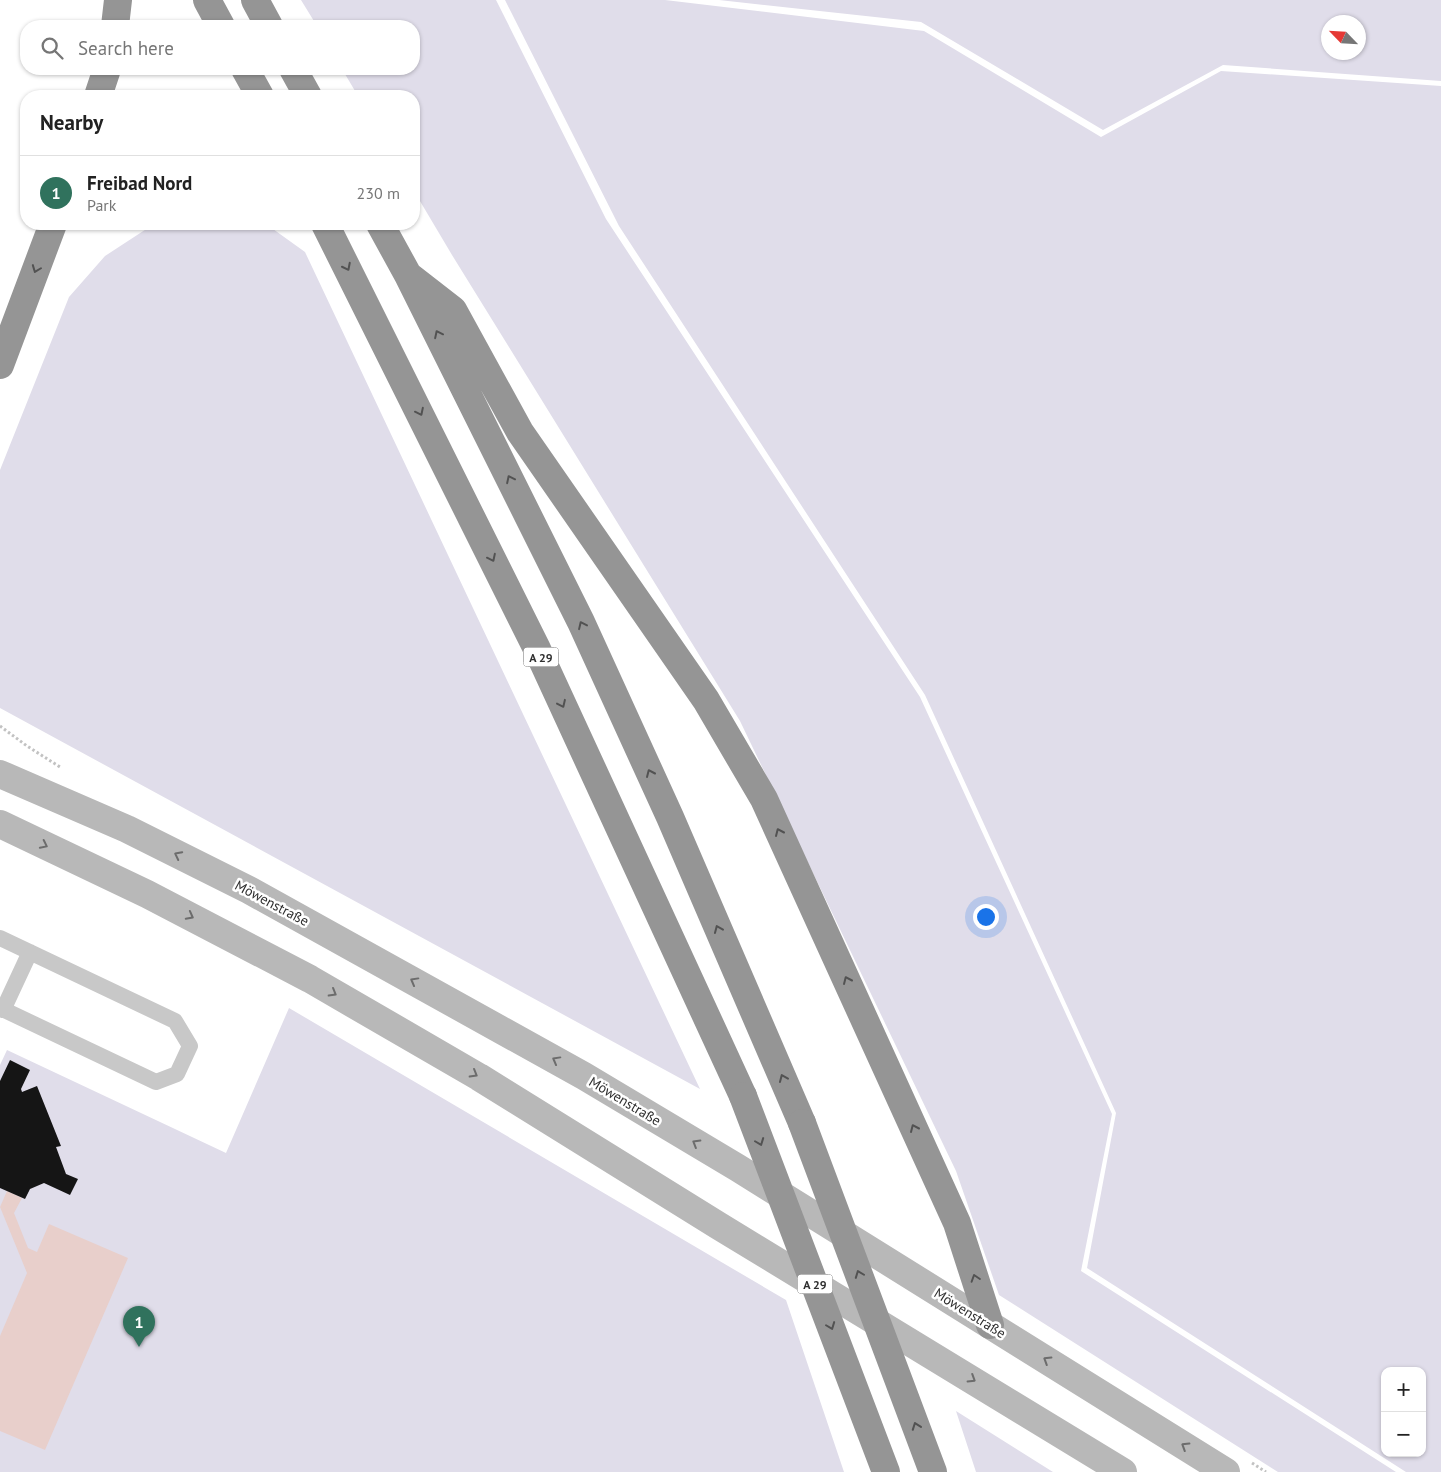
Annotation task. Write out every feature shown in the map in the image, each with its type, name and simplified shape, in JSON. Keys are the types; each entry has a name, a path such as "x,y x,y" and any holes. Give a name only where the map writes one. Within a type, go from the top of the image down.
{"highway":[{"path":"116,20 118,0"},
{"path":"207,0 219,20"},
{"path":"254,0 266,20"},
{"path":"100,90 105,75"},
{"path":"248,75 257,90"},
{"path":"296,75 305,90"},
{"path":"0,365 51,230"},
{"name":"A 29","path":"328,230 537,649 743,1096 886,1472"},
{"path":"383,230 408,275 581,622 670,817 802,1123 933,1472"},
{"path":"408,275 453,310 520,432 706,700 764,799 957,1223 990,1325"}],"street":[{"name":"Möwenstraße","path":"0,774 145,838 249,890 584,1076 704,1147 1226,1472"},
{"path":"0,824 147,894 310,979 462,1067 1123,1472"}],"lane":[{"path":"0,938 30,952 175,1021 190,1046 177,1074 156,1082 2,1009 30,952"}],"shaded area":[{"path":"301,0 496,0 606,219 920,697 1112,1114 1081,1271 1396,1472 1278,1472 999,1295 956,1171 740,721 420,201 420,90 354,90 346,75 420,75 420,20 313,20"},
{"path":"505,0 665,0 924,31 1101,137 1221,71 1441,86 1441,1472 1406,1472 1383,1457 1426,1457 1426,1367 1381,1367 1381,1456 1087,1268 1116,1113 925,695 619,226"},
{"path":"719,0 1441,0 1441,81 1223,65 1103,130 921,22"},
{"path":"145,230 274,230 305,252 700,1089 0,708 0,470 69,297 105,256"},
{"path":"289,1008 786,1300 844,1472 0,1472 0,1065 7,1050 226,1153"},
{"path":"7,1191 22,1198 14,1213 28,1248 37,1252 49,1224 128,1258 45,1450 0,1431 0,1336 27,1273 0,1207"},
{"path":"956,1411 1053,1472 976,1472"}],"building":[{"path":"10,1060 30,1070 21,1089 22,1092 37,1086 61,1146 56,1147 66,1174 78,1179 70,1195 44,1183 30,1189 25,1199 0,1188 0,1081"}],"place":[{"name":"Freibad Nord","path":"139,1347"}]}
